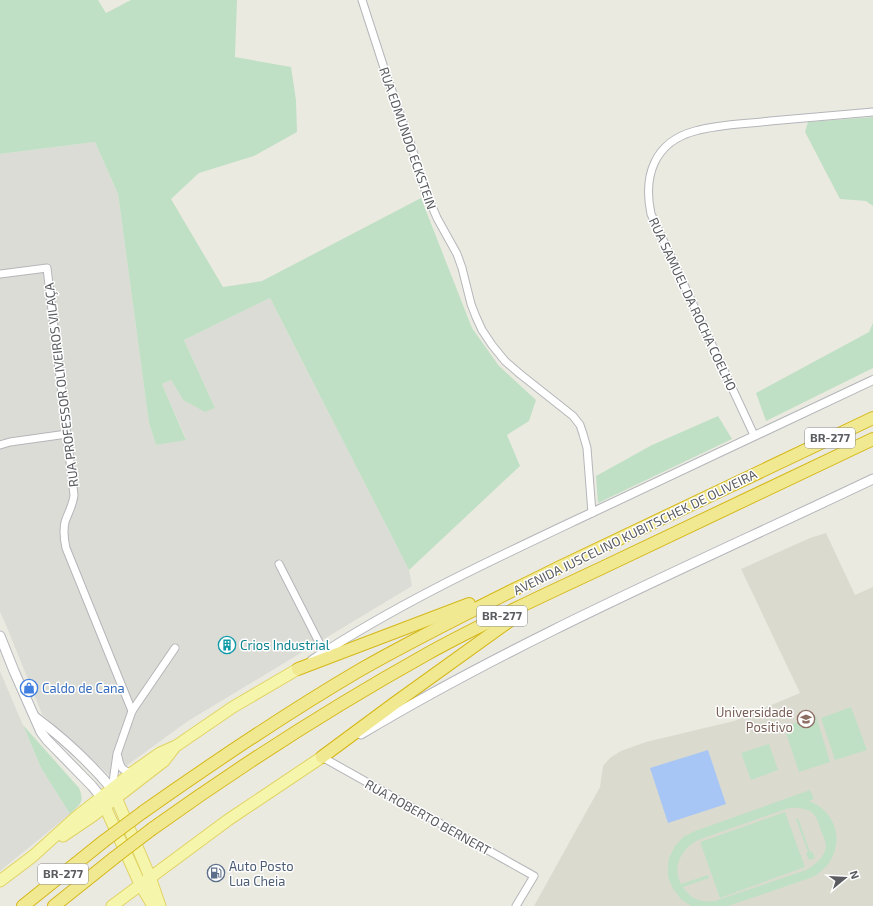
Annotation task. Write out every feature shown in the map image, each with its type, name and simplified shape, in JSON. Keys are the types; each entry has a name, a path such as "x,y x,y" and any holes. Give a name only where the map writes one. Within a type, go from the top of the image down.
{"highway":[{"name":"AVENIDA JUSCELINO KUBITSCHEK DE OLIVEIRA","path":"23,906 104,841 211,764 360,670 472,610 873,418"},
{"name":"AVENIDA JUSCELINO KUBITSCHEK DE OLIVEIRA","path":"54,906 152,829 206,791 299,731 428,654 546,594 873,439"},
{"path":"298,669 463,607 592,552"},
{"path":"322,757 546,594"}],"main road":[{"path":"116,903 228,820 322,757 453,681 549,632 873,479"},
{"path":"0,636 41,732 92,786 103,802 140,884 155,905"},
{"path":"114,793 133,772 160,753 176,746 233,707 298,669"},
{"path":"34,716 56,732 101,776 114,793 150,877 155,905"},
{"path":"0,881 33,856 75,818 103,802 114,793 164,761 176,746"},
{"path":"116,903 139,897 155,905"}],"street":[{"name":"RUA EDMUNDO ECKSTEIN","path":"362,0 425,190 431,206 457,254 476,317 482,330 505,361 573,416 580,425 586,448 592,513"},
{"name":"RUA SAMUEL DA ROCHA COELHO","path":"754,435 651,214 648,201 648,188 650,174 655,160 662,150 673,141 694,131 722,126 873,112"},
{"name":"RUA PROFESSOR OLIVEIROS VILAÇA","path":"0,274 47,268 74,495 64,526 66,548 132,711"},
{"path":"298,669 361,630 426,594 493,560 754,435 873,380"},
{"path":"0,445 10,442 67,434"},
{"path":"279,564 324,652"},
{"path":"114,793 117,754 132,711 174,648"},
{"path":"117,754 119,764 122,769 133,772"},
{"name":"RUA ROBERTO BERNERT","path":"322,757 534,876 516,906"}],"shaded area":[{"path":"95,142 118,194 149,423 156,445 186,439 162,384 171,380 183,400 215,408 184,340 270,298 409,570 412,586 188,721 111,777 42,714 0,612 0,154"},
{"name":"Universidade Positivo","path":"826,533 855,595 873,587 873,906 534,906 600,787 603,766 610,758 621,751 646,742 734,721 800,693 741,569 810,538"},
{"path":"0,671 41,768 70,814 0,871"}],"green space":[{"path":"0,0 98,0 106,13 131,0 237,0 235,57 291,67 296,100 297,132 254,156 199,173 171,199 223,287 262,281 421,198 472,328 499,366 536,400 529,421 507,435 520,466 409,570 270,298 184,340 215,408 205,412 183,400 171,380 162,384 186,440 156,445 149,423 118,194 95,142 0,154"},
{"path":"873,117 873,206 866,201 840,199 805,132 808,122"},
{"path":"873,323 873,368 766,421 756,393 869,332"},
{"path":"718,416 732,439 598,503 596,476 652,445"},
{"path":"851,707 867,750 835,760 821,718"},
{"path":"816,716 830,762 799,772 784,727"},
{"path":"23,725 79,788 82,797 80,803 70,814 41,768"},
{"path":"769,744 778,770 751,780 741,753"},
{"path":"810,790 814,799 809,801 821,808 830,817 835,828 835,851 830,862 822,871 810,878 728,906 691,906 681,899 673,889 668,877 668,864 669,858 675,846 683,837 695,831","holes":["789,808 799,808 810,811 817,819 826,846 824,854 819,861 806,870 715,901 701,901 689,895 683,887 709,878 708,875 681,884 677,871 680,859 687,848 698,840"]},
{"path":"785,812 805,867 720,898 700,842"},
{"path":"798,818 810,852 812,851 815,858 809,860 806,853 808,852 796,819"}],"water":[{"path":"708,750 726,804 668,823 650,768"}],"place":[{"name":"Crios Industrial","path":"227,645"},
{"name":"Caldo de Cana","path":"29,688"},
{"name":"Universidade Positivo","path":"806,719"},
{"name":"Auto Posto Lua Cheia","path":"216,873"}]}
